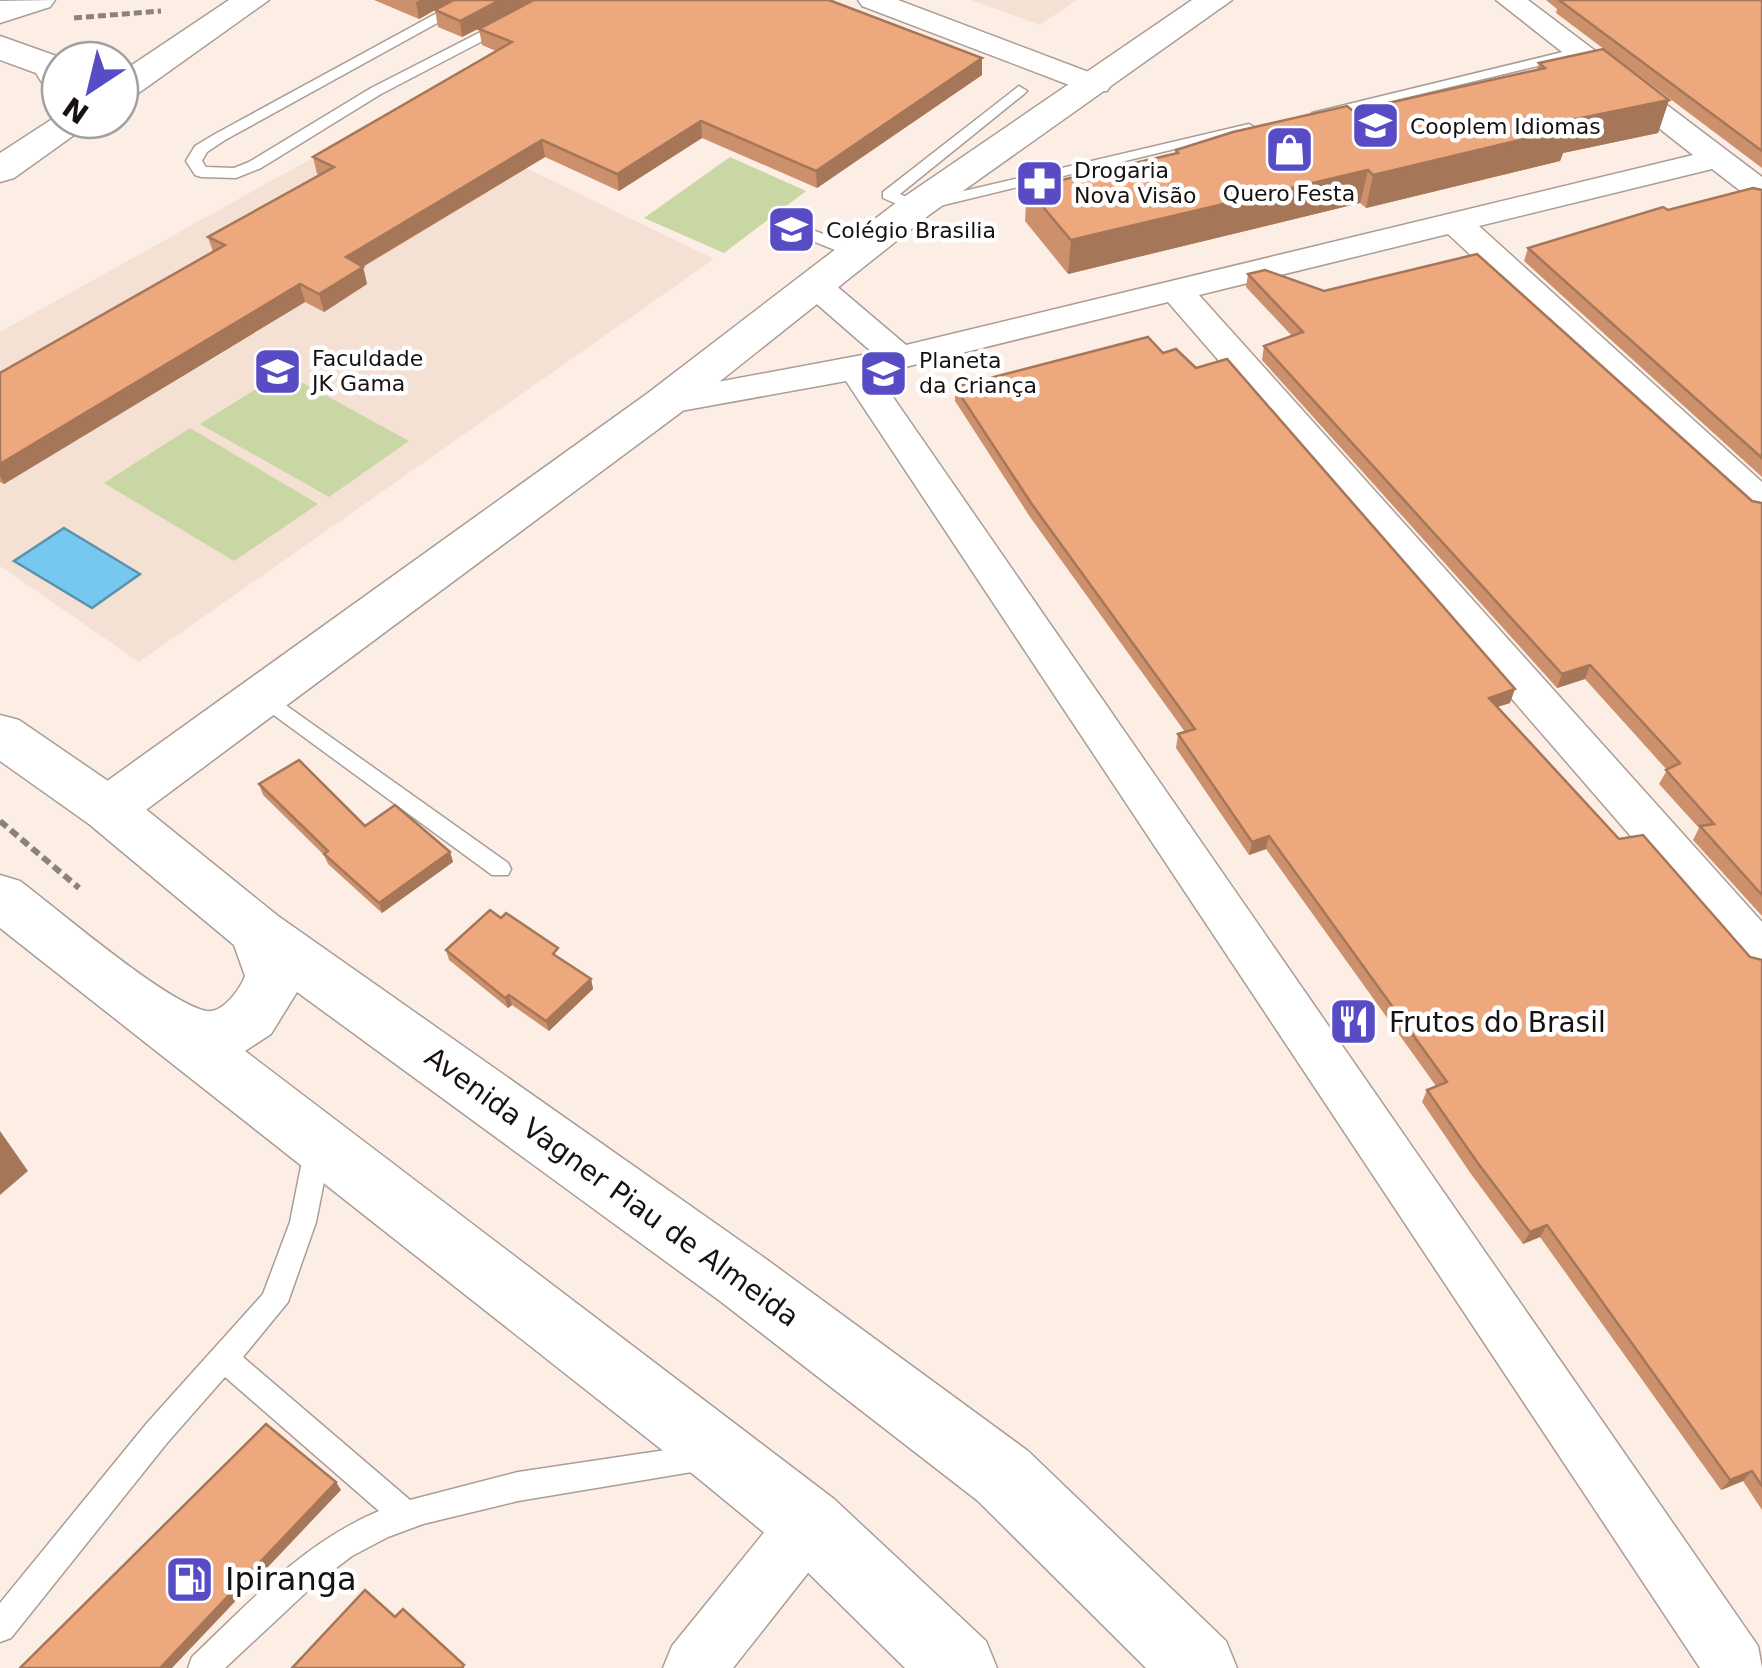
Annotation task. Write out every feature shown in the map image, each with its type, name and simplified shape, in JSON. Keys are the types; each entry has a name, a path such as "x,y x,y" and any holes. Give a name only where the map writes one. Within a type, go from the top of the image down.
{"main road":[{"path":"38,0 2,36 40,60"},
{"path":"108,809 664,403 915,207 1096,86 1214,0"},
{"path":"140,75 241,7"},
{"path":"0,170 43,140"},
{"name":"Avenida Vagner Piau de Almeida","path":"0,734 108,809 258,932 743,1280 1003,1476 1199,1668"},
{"path":"0,896 145,1006 318,1146 724,1455 808,1524 959,1668"},
{"path":"145,1006 208,1036 239,1025 256,1010 274,976 258,932"}],"street":[{"path":"872,0 1096,86"},
{"path":"1510,0 1762,192"},
{"path":"664,403 877,362 1179,292 1718,158"},
{"path":"1455,222 1762,503"},
{"path":"815,285 877,362 1736,1668"},
{"path":"1179,292 1762,954"},
{"path":"694,1668 808,1524"}],"lane":[{"path":"472,0 220,137 201,149 194,161 201,172 222,175 255,165 376,91 554,0"},
{"path":"1294,118 1579,52"},
{"path":"1019,90 889,196 915,207 1276,123"},
{"path":"802,230 856,252"},
{"path":"262,697 500,869"},
{"path":"0,1628 157,1432 274,1302 303,1222 318,1146"},
{"path":"224,1358 406,1515"},
{"path":"204,1668 291,1584 344,1544 406,1515 473,1497 724,1455"}],"path":[{"path":"2,36 76,17 241,7"}],"shaded area":[{"path":"971,0 1077,0 1040,25"},
{"name":"Faculdade JK Gama","path":"402,108 714,259 139,662 0,566 0,332"}],"green space":[{"path":"730,157 806,191 724,253 644,218"},
{"path":"283,372 409,441 329,497 200,424"},
{"path":"190,428 318,504 234,561 104,483"}],"water":[{"path":"64,528 140,574 92,608 14,561"}],"building":[{"path":"454,0 500,0 460,21 435,10"},
{"path":"534,0 829,0 982,58 816,171 701,121 617,174 542,140 346,257 363,267 319,294 300,284 0,464 0,373 225,245 208,237 334,167 313,157 512,42 479,29"},
{"path":"1559,0 1762,0 1762,151"},
{"path":"1603,49 1669,100 1562,122 1570,128 1373,175 1368,170 1071,240 1027,188 1178,153 1176,150 1233,132 1347,106 1353,111 1545,68 1539,63"},
{"path":"1753,188 1762,190 1762,458 1528,248 1663,207 1668,210"},
{"path":"1477,254 1752,501 1762,503 1762,895 1700,826 1714,824 1666,770 1680,763 1590,665 1562,674 1264,346 1303,332 1248,274 1265,270 1324,291"},
{"path":"1148,337 1163,353 1176,349 1196,368 1227,359 1515,689 1489,698 1619,839 1643,835 1750,957 1762,960 1762,1486 1752,1471 1730,1480 1547,1225 1530,1232 1477,1162 1427,1090 1447,1082 1269,836 1252,842 1178,734 1195,729 1031,503 955,387"},
{"path":"299,760 365,826 395,805 450,852 379,903 324,854 328,851 259,784"},
{"path":"490,910 501,918 506,913 558,948 553,954 591,979 546,1021 509,995 505,998 446,950"},
{"name":"Ipiranga","path":"266,1424 336,1482 160,1668 20,1668"},
{"path":"365,1590 395,1617 403,1609 464,1665 462,1668 292,1668"}],"place":[{"name":"Cooplem Idiomas","path":"1375,126"},
{"name":"Quero Festa","path":"1289,149"},
{"name":"Drogaria Nova Visão","path":"1039,183"},
{"name":"Colégio Brasilia","path":"791,230"},
{"name":"Faculdade JK Gama","path":"277,371"},
{"name":"Planeta da Criança","path":"884,373"},
{"name":"Frutos do Brasil","path":"1354,1022"},
{"name":"Ipiranga","path":"190,1579"}]}
